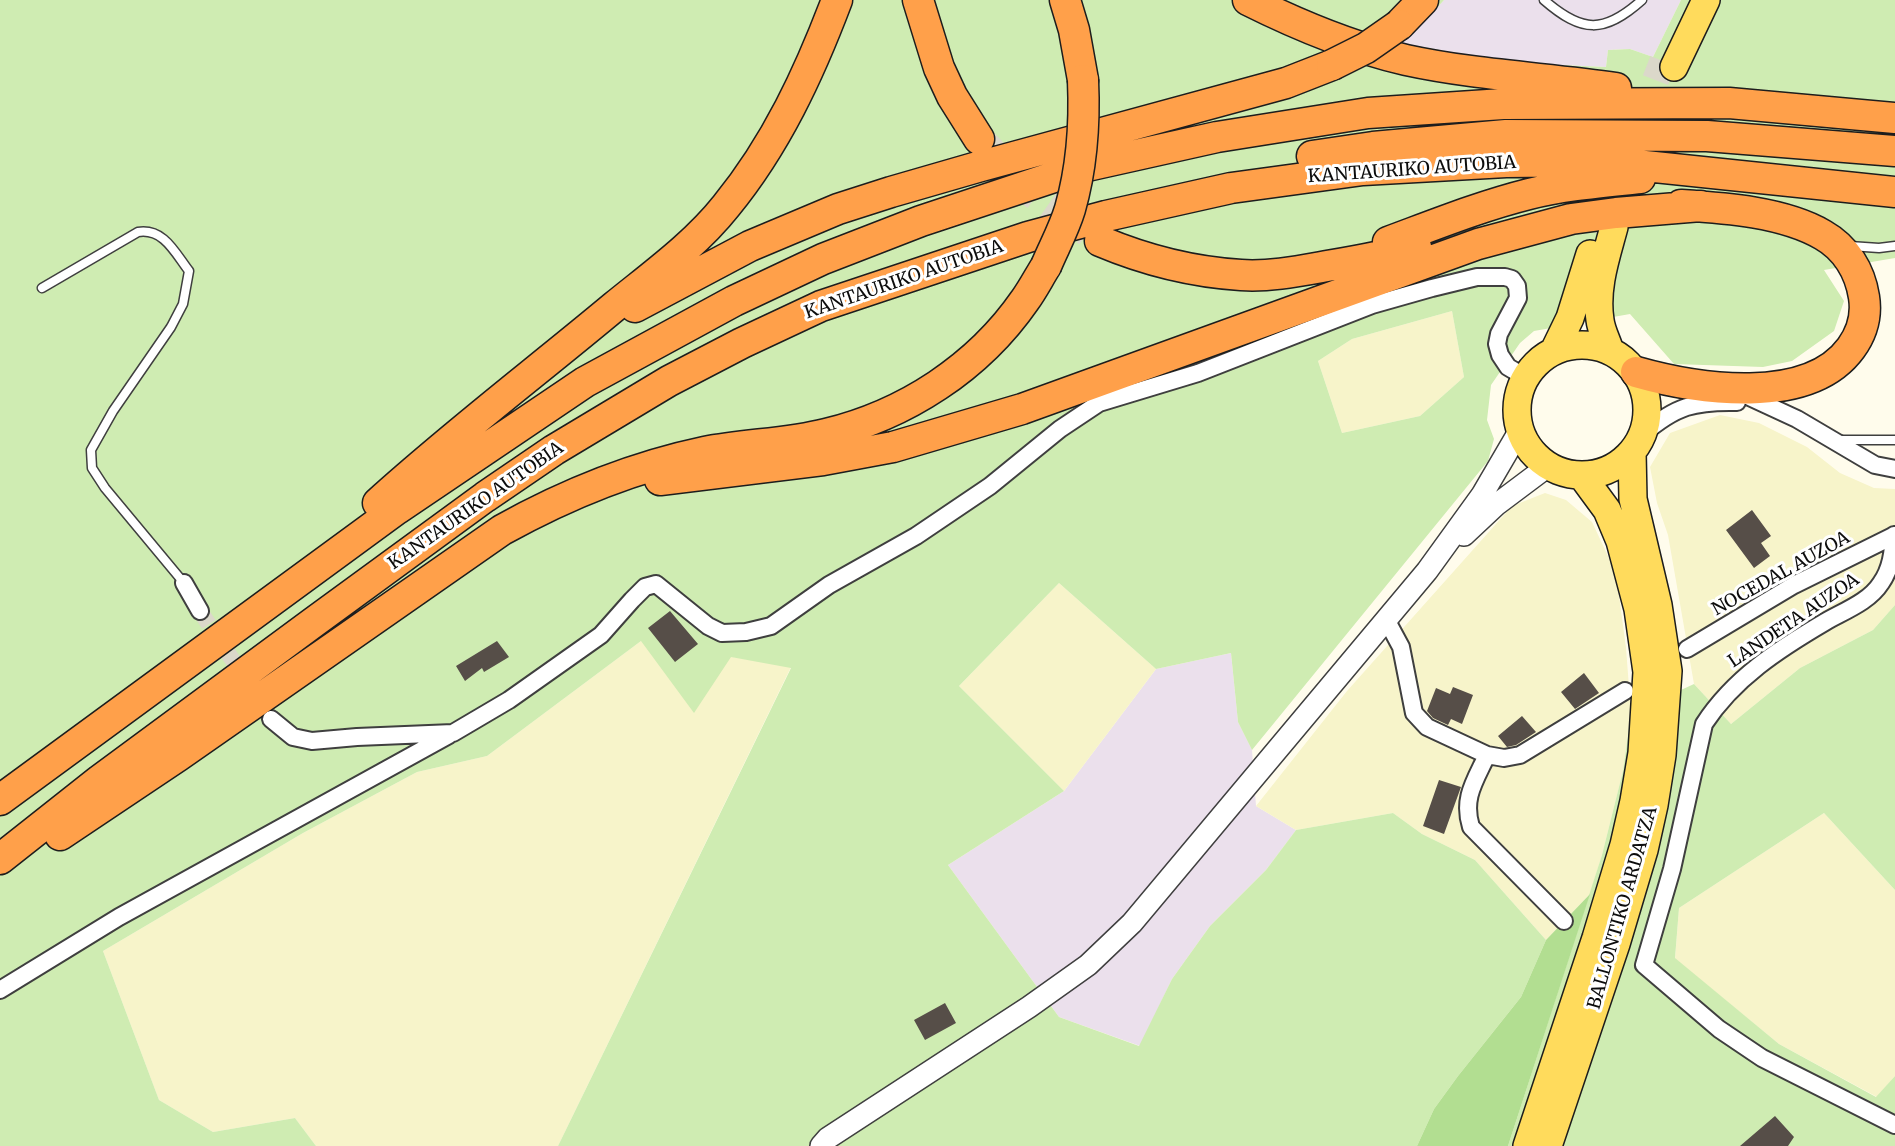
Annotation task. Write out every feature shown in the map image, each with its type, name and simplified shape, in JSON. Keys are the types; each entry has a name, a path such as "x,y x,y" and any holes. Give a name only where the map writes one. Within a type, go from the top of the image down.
{"highway":[{"path":"288,587 418,467 698,236 724,208 750,174 790,110 818,50 837,0"},
{"path":"918,0 939,68 952,96 979,139"},
{"path":"0,860 38,849 178,756 502,530 541,509 636,469 705,452 824,435 872,421 920,397 954,374 991,341 1024,301 1047,266 1070,211 1081,161 1085,117 1083,80 1074,30 1065,0"},
{"path":"1248,0 1340,40 1408,60 1513,77 1592,84 1729,103 1895,118"},
{"path":"569,344 750,246 838,209 947,176 1286,83 1332,65 1366,48 1399,25 1424,0"},
{"path":"0,800 288,587 532,416 648,346 822,259 921,221 1086,166 1217,137 1368,113 1503,104 1729,103"},
{"path":"821,306 929,254 1016,222 1099,198 1233,168 1373,147 1506,135 1604,134 1707,135 1895,151"},
{"name":"KANTAURIKO AUTOBIA","path":"0,860 100,780 340,602 554,450 669,381 821,306 1028,237 1173,200 1254,185 1363,170 1506,162 1597,161 1895,192"},
{"path":"1314,268 1467,213 1529,194 1699,171"},
{"path":"1100,241 1155,261 1196,270 1243,275 1277,274 1392,255 1514,219 1572,207 1656,203 1742,211 1805,226 1838,245 1848,256 1856,271 1862,286 1864,320 1858,338 1845,356 1827,370 1794,383 1755,388 1671,381 1636,372"},
{"path":"569,497 659,480 823,460 893,447 1022,410 1478,244 1571,219 1701,206"}],"main road":[{"path":"1691,0 1668,64 1706,0"},
{"path":"1554,351 1570,318 1605,230 1599,296 1600,322 1610,351"},
{"path":"1573,345 1592,345 1610,351 1636,372 1645,392 1648,413 1638,443 1618,465 1600,473 1582,476 1564,473 1548,466 1526,444 1520,430 1517,403 1525,377 1538,362 1554,351 1573,345"},
{"name":"BALLONTIKO ARDATZA","path":"1548,1146 1616,944 1644,850 1662,755 1668,671 1658,605 1633,499 1638,443"},
{"name":"BALLONTIKO ARDATZA","path":"1527,1146 1621,855 1634,801 1642,753 1647,672 1638,609 1620,541 1607,510 1582,476"}],"street":[{"path":"0,990 119,917 509,700 601,635 645,587 656,584 708,626 722,633 746,632 771,626 829,585 916,536 981,492 1060,429 1099,403 1198,373 1372,305 1477,277 1505,277 1512,279 1517,286 1518,298 1499,334 1497,344 1500,355 1508,367 1525,377"},
{"path":"1725,387 1797,419 1875,465 1895,469"},
{"path":"1638,443 1663,417 1690,404 1720,402 1764,404"},
{"path":"821,1146 828,1138 969,1047 1088,965 1138,916 1427,571 1482,495 1520,430"},
{"path":"1427,571 1496,505 1548,466"},
{"name":"NOCEDAL AUZOA","path":"1687,649 1794,585 1895,535"},
{"name":"LANDETA AUZOA","path":"1895,535 1892,559 1881,584 1859,604 1825,622 1748,672 1717,703 1704,724 1672,869 1644,965 1719,1029 1762,1058 1895,1125"},
{"path":"184,583 200,610"},
{"path":"1387,621 1401,647 1414,713 1427,727 1487,755 1504,758 1520,756 1625,691"},
{"path":"271,719 293,737 312,741 357,736 453,733"},
{"path":"1487,755 1469,794 1466,812 1471,828 1564,921"}],"lane":[{"path":"1544,0 1561,15 1581,24 1602,25 1625,15 1642,0"},
{"path":"42,288 138,232 148,230 163,237 189,271 183,304 171,327 113,411 91,450 92,468 105,488 184,583"},
{"path":"1838,245 1879,248 1895,246"},
{"path":"1832,440 1882,441 1895,438"}],"shaded area":[{"path":"1444,0 1681,0 1653,57 1630,49 1608,50 1606,67 1512,63 1399,43 1426,20"},
{"path":"1452,311 1464,377 1420,416 1342,433 1318,361 1352,339"},
{"path":"1720,415 1759,423 1807,447 1840,473 1874,488 1895,489 1895,605 1873,630 1800,668 1731,724 1694,684 1668,535 1657,503 1650,467 1670,433"},
{"path":"1545,493 1566,500 1592,522 1616,573 1626,648 1631,713 1623,771 1590,894 1546,940 1475,860 1422,834 1393,813 1296,830 1256,806 1347,691 1512,506"},
{"path":"1059,583 1156,669 1064,791 959,686"},
{"path":"641,641 791,667 558,1146 316,1146 295,1118 213,1132 159,1100 103,951 303,833 417,772 487,756"},
{"path":"1231,653 1238,722 1252,750 1256,806 1296,830 1266,870 1210,926 1172,979 1140,1046 1059,1017 948,865 1064,791 1156,669"},
{"path":"1824,813 1895,890 1895,1076 1877,1097 1779,1044 1675,959 1679,908"}],"green space":[{"path":"0,0 1444,0 1400,43 1512,63 1606,67 1608,50 1630,49 1653,57 1681,0 1895,0 1895,258 1824,270 1844,301 1834,331 1792,361 1763,367 1674,364 1630,314 1534,331 1520,343 1491,385 1487,420 1494,439 1488,461 1252,750 1238,722 1231,653 1156,669 1059,583 959,686 1064,791 948,865 1059,1017 1139,1046 1172,979 1210,926 1266,870 1296,830 1393,813 1422,834 1475,860 1546,940 1521,997 1434,1109 1417,1146 558,1146 791,668 731,657 694,713 641,641 487,756 417,772 303,833 103,951 159,1100 213,1132 295,1118 316,1146 0,1146","holes":["1452,311 1464,377 1420,416 1342,433 1318,361 1352,339"]},
{"path":"1895,605 1895,890 1824,813 1679,908 1675,958 1779,1044 1876,1097 1895,1076 1895,1146 1508,1146 1602,855 1623,771 1631,713 1694,684 1731,724 1800,668 1873,630"},
{"path":"1590,894 1508,1146 1417,1146 1434,1109 1521,997 1546,940"}],"building":[{"path":"1752,510 1771,536 1761,543 1770,556 1754,568 1726,530"},
{"path":"670,611 698,644 675,662 648,628"},
{"path":"497,641 509,657 484,672 482,668 465,681 456,666"},
{"path":"1584,673 1599,693 1575,709 1561,692"},
{"path":"1453,687 1473,695 1462,724 1451,719 1448,725 1433,718 1427,711 1436,688 1450,694"},
{"path":"1522,716 1536,732 1516,745 1507,747 1498,736"},
{"path":"1439,780 1461,787 1444,834 1423,826"},
{"path":"945,1003 956,1023 925,1040 914,1020"},
{"path":"1775,1116 1794,1137 1788,1146 1740,1146"}],"tunnel":[{"path":"1596,233 1663,61"},
{"path":"983,143 1031,192 1088,232"},
{"path":"200,611 246,680"}]}
